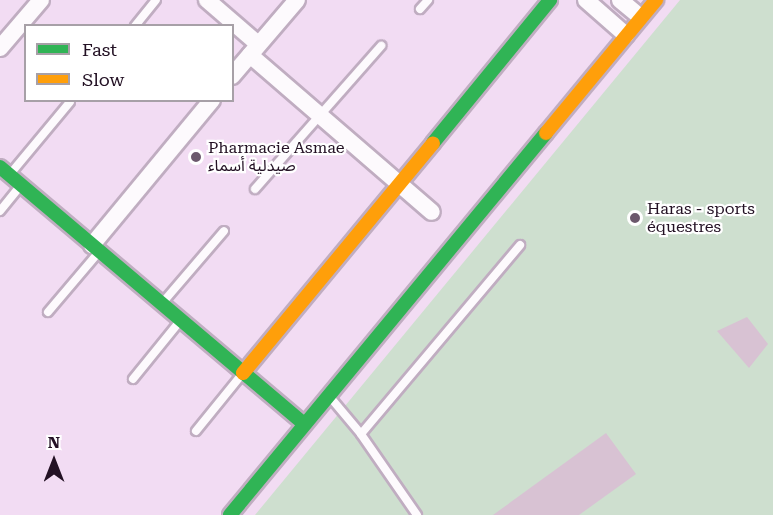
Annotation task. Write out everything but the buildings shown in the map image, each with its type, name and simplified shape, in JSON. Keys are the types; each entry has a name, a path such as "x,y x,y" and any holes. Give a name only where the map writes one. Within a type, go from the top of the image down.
{"street":[{"path":"0,48 41,0"},
{"path":"207,0 230,24"},
{"path":"234,74 297,0"},
{"path":"243,373 550,0"},
{"path":"586,0 626,35"},
{"path":"620,0 640,17"},
{"path":"230,515 303,423 656,0"},
{"path":"234,29 320,115 432,213"},
{"path":"96,248 210,102"},
{"path":"5,171 303,423"}],"lane":[{"path":"137,24 156,0"},
{"path":"420,9 428,0"},
{"path":"255,189 381,46"},
{"path":"5,171 70,102"},
{"path":"0,211 21,185"},
{"path":"162,304 224,231"},
{"path":"361,434 520,244"},
{"path":"48,312 96,248"},
{"path":"133,379 181,320"},
{"path":"196,431 243,373"},
{"path":"327,394 361,434 417,515"}],"green space":[{"name":"Haras - sports équestres","path":"680,0 773,0 773,515 255,515"}],"traffic: fast":[{"path":"433,143 550,0"},
{"path":"230,515 546,133"},
{"path":"0,167 303,423"}],"traffic: slow":[{"path":"546,133 656,0"},
{"path":"243,373 433,143"}],"place":[{"name":"Pharmacie Asmae صيدلية أسماء","path":"196,157"},
{"name":"Haras - sports équestres","path":"635,218"}]}
